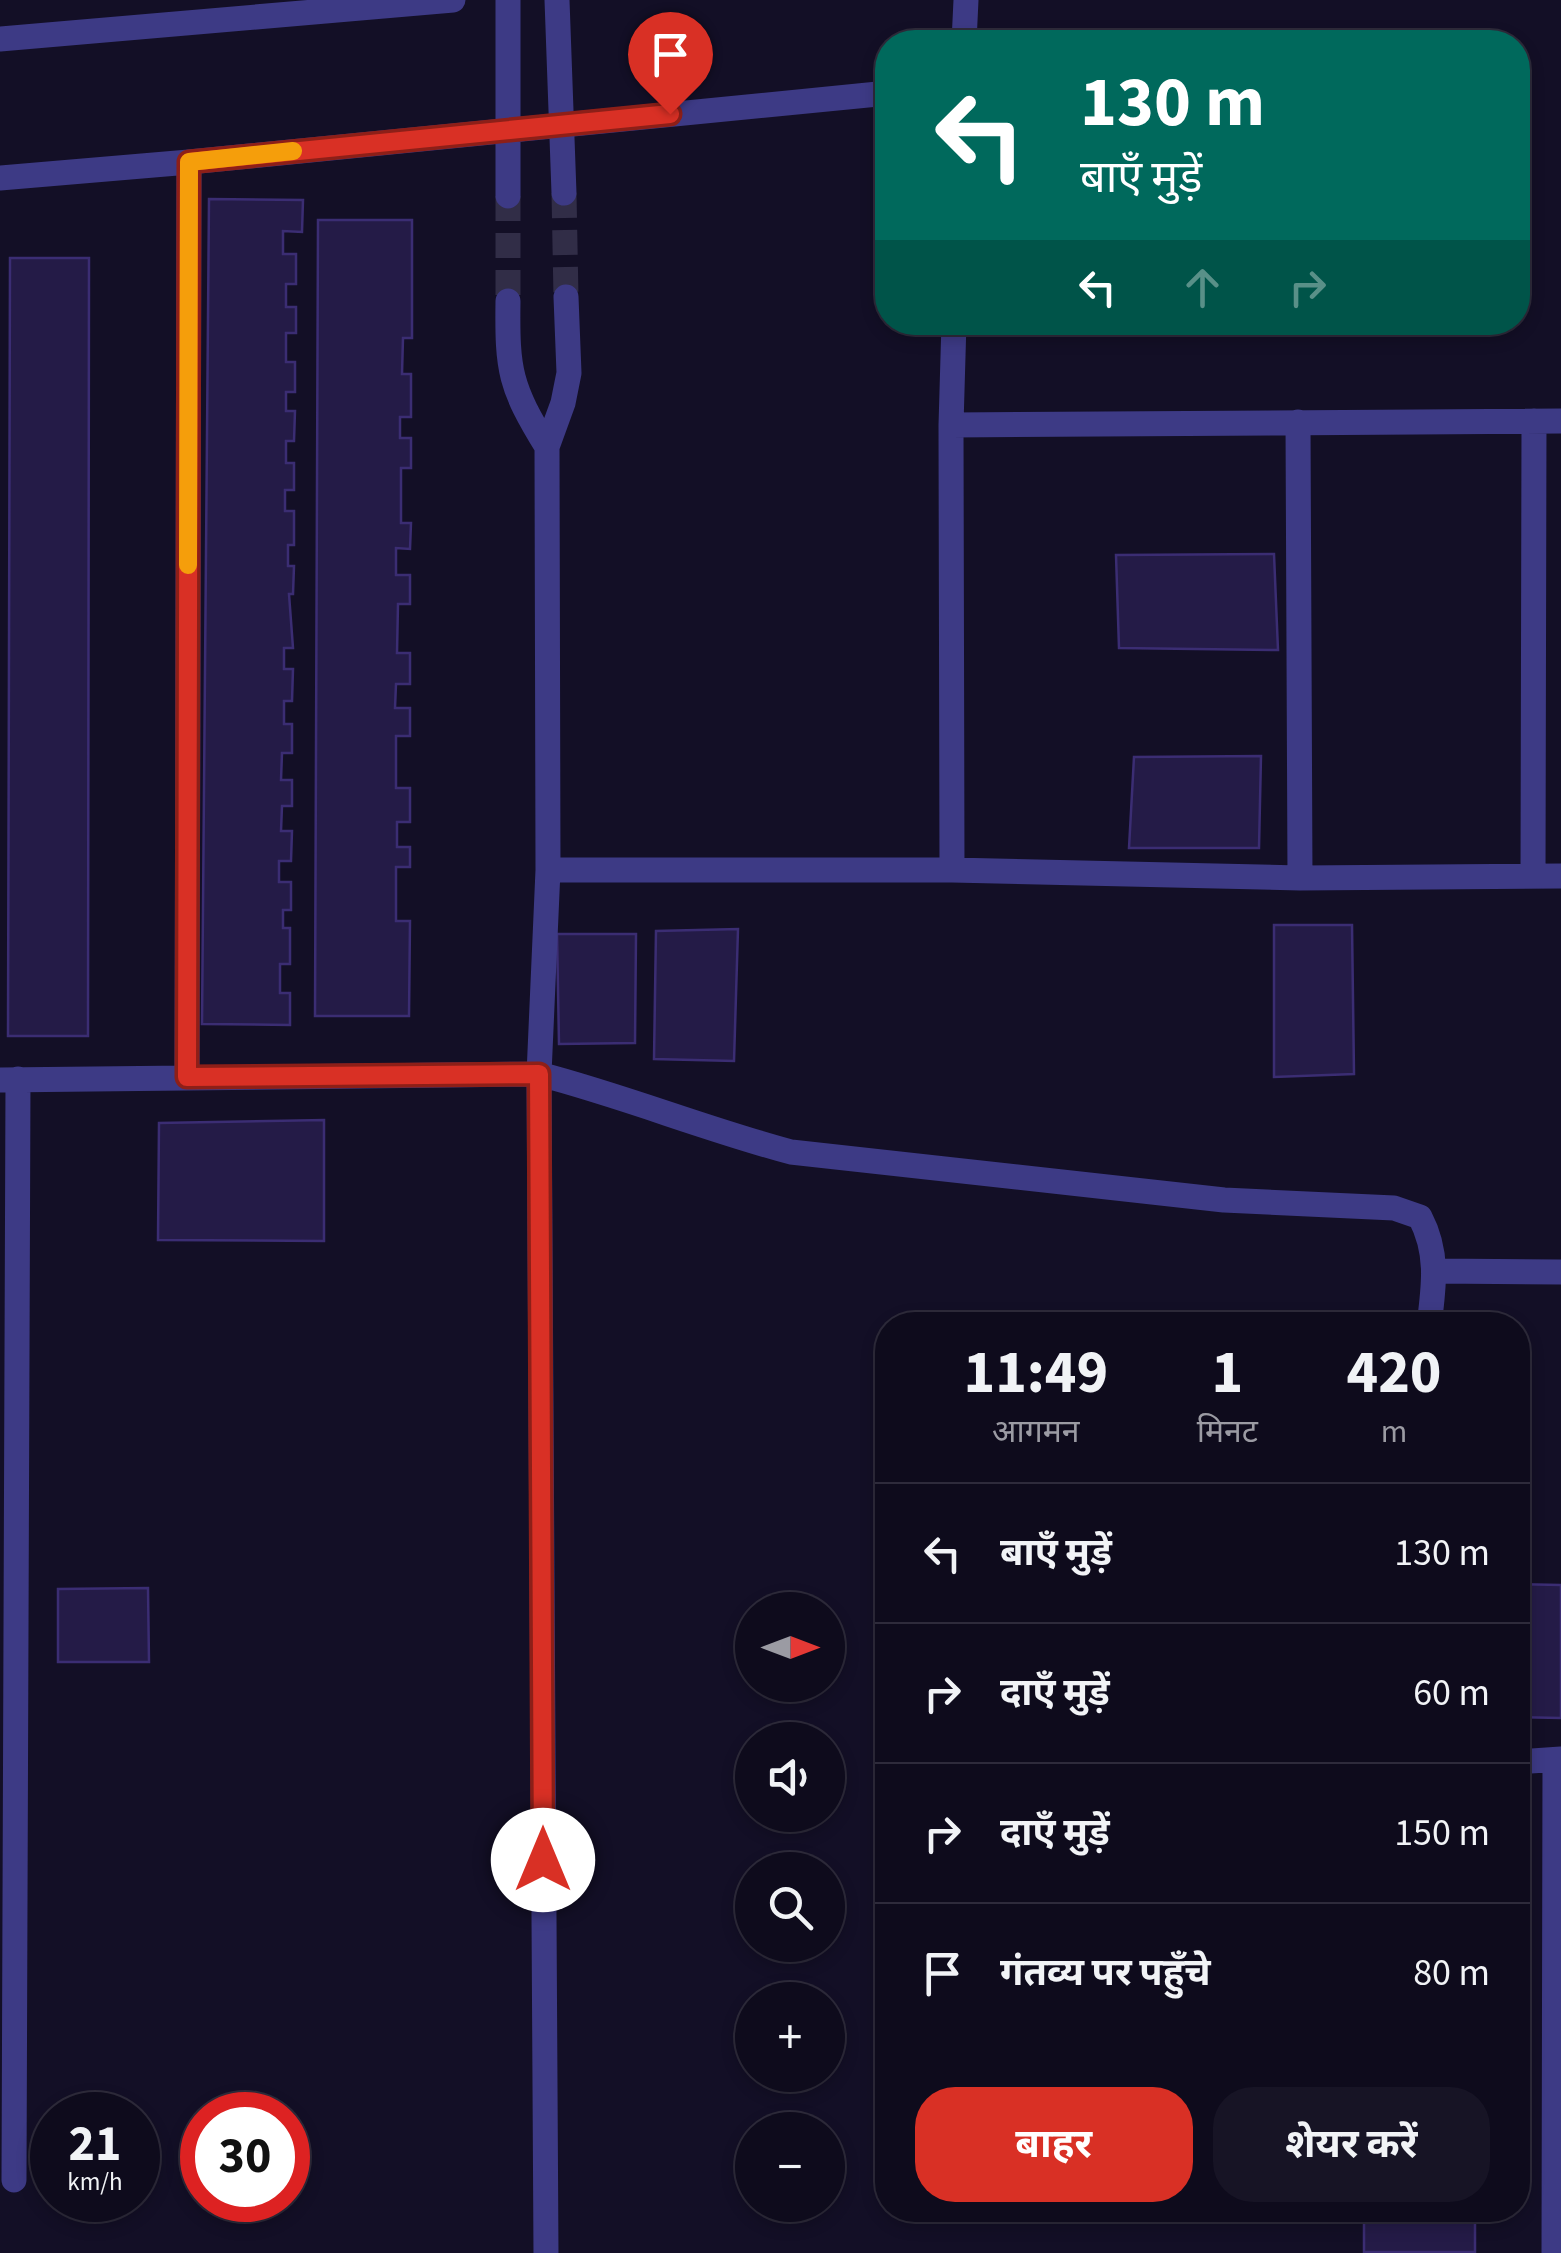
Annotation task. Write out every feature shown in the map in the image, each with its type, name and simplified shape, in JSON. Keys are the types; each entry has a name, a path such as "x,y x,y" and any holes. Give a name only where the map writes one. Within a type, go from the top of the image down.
{"street":[{"path":"0,39 453,0"},
{"path":"508,0 508,196"},
{"path":"557,0 564,193"},
{"path":"965,30 966,0"},
{"path":"0,178 875,94"},
{"path":"187,1077 189,162"},
{"path":"546,2253 539,1074 548,870 547,447 569,373 566,297"},
{"path":"508,301 507,353 513,384 547,447"},
{"path":"952,870 954,335"},
{"path":"1533,876 1534,421"},
{"path":"951,425 1561,421"},
{"path":"1298,422 1300,878"},
{"path":"548,870 952,870 1300,878 1561,876"},
{"path":"14,2180 9,1080 539,1074 601,1090 723,1134 790,1152 1224,1200 1394,1208 1420,1216 1430,1236 1436,1271 1430,1312"},
{"path":"1436,1271 1561,1272"},
{"path":"1530,1761 1558,1759 1554,2253"}],"building":[{"path":"209,199 303,200 302,232 283,231 283,254 296,254 296,284 286,284 286,307 296,307 296,333 286,333 286,362 295,362 295,392 286,392 286,411 295,411 294,441 286,441 286,463 294,463 294,490 285,490 285,511 294,511 294,545 288,545 288,566 294,566 293,594 289,594 293,648 284,648 284,669 293,669 292,701 284,701 284,724 292,724 292,753 282,753 281,780 292,780 292,806 282,806 281,831 292,831 291,861 279,861 279,882 291,882 291,910 283,910 283,928 290,928 290,964 280,964 280,993 290,993 290,1025 202,1024"},
{"path":"318,220 412,220 412,338 403,338 402,374 411,374 411,417 400,417 400,438 411,438 411,468 401,468 401,523 411,523 410,549 396,548 396,575 410,575 410,604 398,604 397,653 410,653 410,684 396,684 395,708 410,708 410,736 396,736 396,788 410,788 410,822 397,822 397,847 410,847 410,867 396,867 396,921 410,921 409,1016 315,1016"},
{"path":"10,258 89,258 88,1036 8,1036"},
{"path":"1274,554 1278,650 1119,648 1116,555"},
{"path":"1261,756 1259,848 1129,848 1134,757"},
{"path":"1274,925 1352,925 1354,1074 1274,1077"},
{"path":"738,929 734,1061 654,1059 656,931"},
{"path":"557,934 636,934 635,1043 559,1044"},
{"path":"324,1120 324,1241 158,1240 159,1123"},
{"path":"1530,1584 1561,1585 1561,1718 1530,1717"},
{"path":"148,1588 149,1662 58,1662 58,1589"},
{"path":"1364,2222 1475,2222 1475,2252 1364,2252"}],"tunnel":[{"path":"564,193 566,297"},
{"path":"508,196 508,301"}],"slow traffic":[{"path":"188,565 189,162 293,151"}],"route":[{"path":"543,1860 539,1074 187,1077 189,162 670,114"}]}
